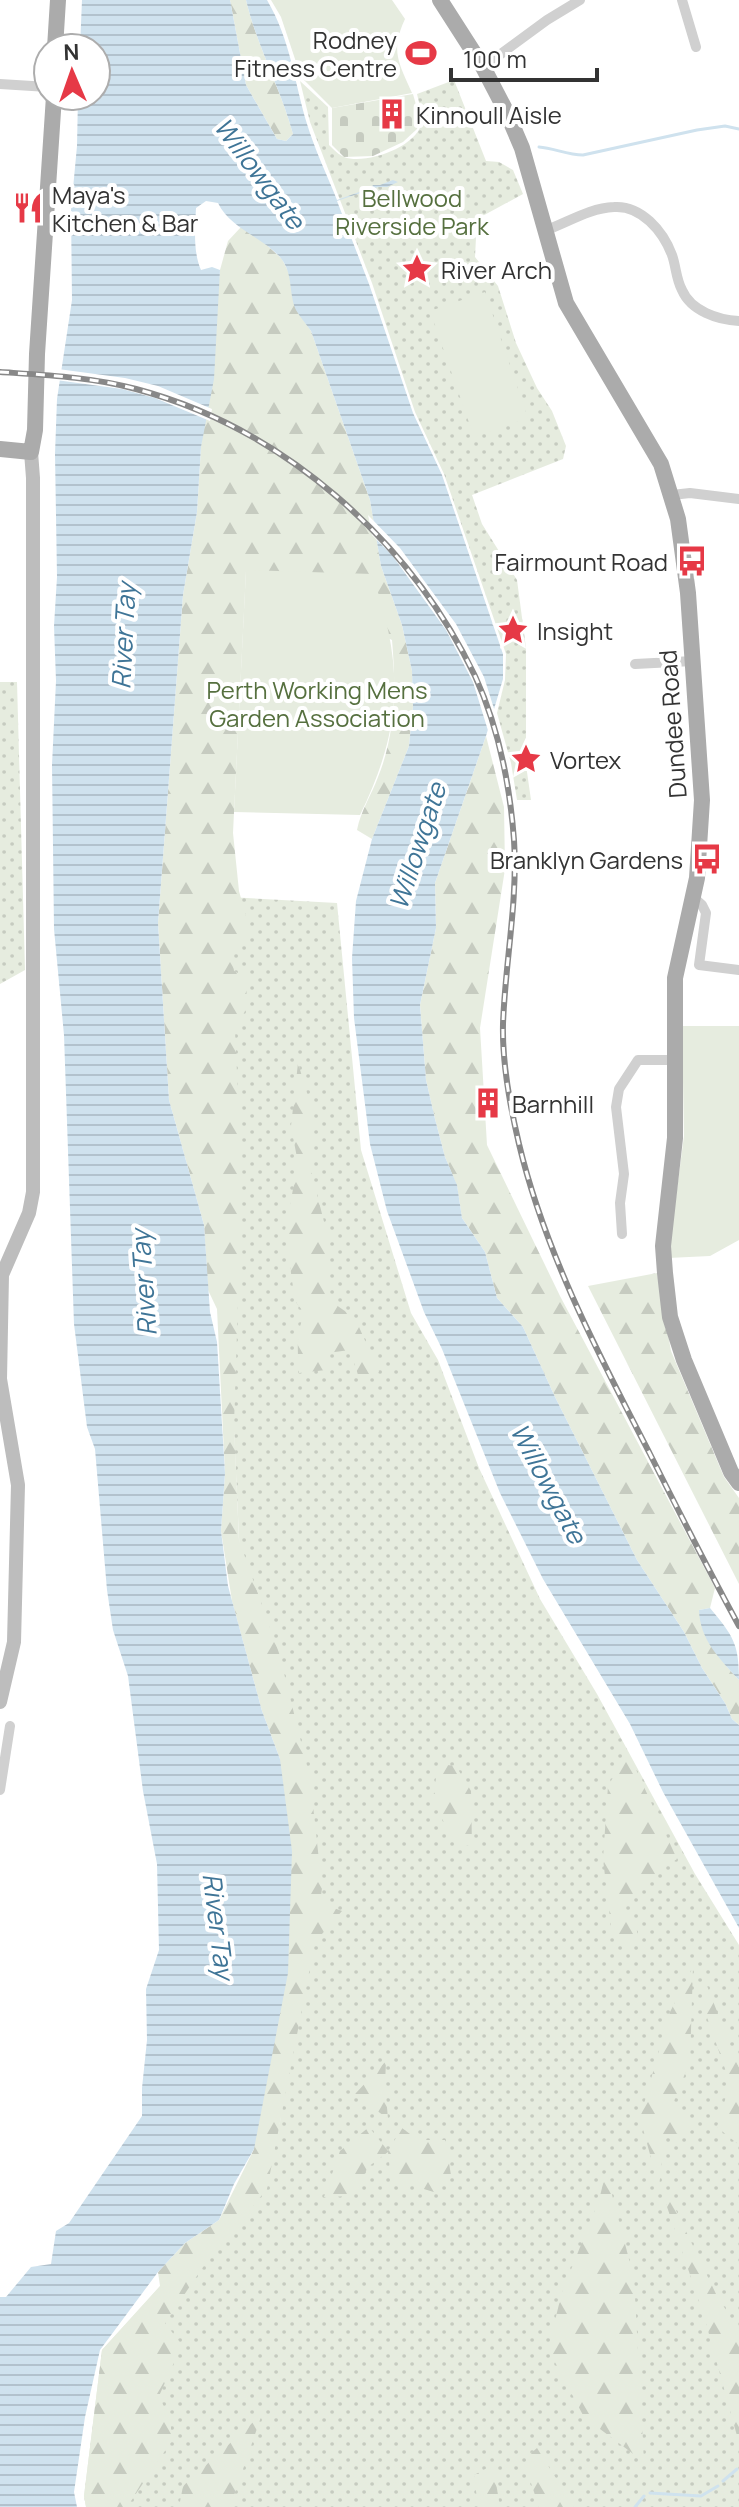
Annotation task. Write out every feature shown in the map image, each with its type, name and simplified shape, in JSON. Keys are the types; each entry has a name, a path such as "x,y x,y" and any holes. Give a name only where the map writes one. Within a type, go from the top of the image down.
{"main road":[{"path":"56,32 58,0"},
{"name":"Dundee Road","path":"440,0 483,67 507,113 522,148 566,303 661,464 672,495 684,552 702,800 700,852 675,978 675,1138 663,1246 670,1317 684,1360 731,1472 739,1483"},
{"path":"0,449 31,452 35,430 53,112"}],"street":[{"path":"483,67 580,0"},
{"path":"682,0 696,47"},
{"path":"0,84 32,86"},
{"path":"544,231 605,208 618,206 638,212 648,219 671,252 682,292 689,300 717,317 739,321"},
{"path":"0,1702 14,1642 18,1485 0,1379 2,1275 29,1213 33,1192 31,452"},
{"path":"672,495 690,493 739,499"},
{"path":"635,664 693,661"},
{"path":"693,897 706,913 699,965 739,970"},
{"path":"622,1234 620,1203 624,1174 616,1107 619,1089 638,1060 675,1060"},
{"path":"0,1790 10,1726"}],"green space":[{"path":"230,0 246,0 293,134 286,141 277,139 246,85"},
{"path":"271,0 392,0 405,19 397,49 412,93 332,108 301,77 281,17"},
{"name":"Bellwood Riverside Park","path":"454,80 486,161 499,162 513,170 523,194 477,219 475,257 498,286 516,343 537,388 552,411 566,446 563,459 472,495 482,524 517,580 526,648 526,765 531,800 517,800 511,763 497,713 505,680 506,654 444,474 415,412 372,283 310,122 300,81 328,107 329,145 342,156 364,159 388,153 409,141 421,125 417,94"},
{"path":"413,94 420,119 417,129 403,142 373,156 344,157 332,145 332,108"},
{"path":"241,227 259,238 282,259 290,275 296,309 311,331 370,500 381,566 402,625 412,671 409,746 372,839 357,830 388,744 394,692 392,640 246,571 233,833 239,891 251,934 231,949 234,971 247,978 246,1009 235,1031 242,1178 234,1424 239,1540 279,1653 310,1778 322,1888 320,1903 342,1911 315,1942 267,2189 203,2267 165,2323 182,2345 159,2396 171,2422 171,2442 127,2507 86,2507 84,2496 102,2350 160,2286 158,2272 185,2243 219,2220 254,2149 280,1759 262,1711 232,1601 221,1531 225,1473 217,1309 208,1290 204,1225 169,1100 158,923 183,595 197,512 220,270 228,241"},
{"path":"485,292 528,418 474,437 430,311"},
{"name":"Perth Working Mens Garden Association","path":"246,570 372,574 390,638 394,696 385,753 360,815 234,812"},
{"path":"0,682 17,682 25,970 0,984"},
{"path":"486,736 504,807 505,869 480,1028 487,1145 560,1296 715,1588 710,1608 699,1610 727,1667 739,1680 739,1725 732,1719 684,1632 637,1560 523,1327 497,1298 485,1252 462,1218 457,1186 435,1119 426,1080 420,1005 436,928 435,883"},
{"path":"209,896 337,903 361,1150 411,1313 438,1360 479,1468 540,1599 597,1694 695,1874 739,1945 739,2507 86,2507 84,2496 102,2350 255,2182 280,2122 307,1840 242,1602"},
{"path":"682,1026 739,1026 739,1240 710,1256 668,1258 684,1136"},
{"path":"298,1063 310,1103 310,1167 331,1249 326,1298 355,1318 379,1372 360,1381 350,1350 327,1353 326,1370 299,1373 298,1335 305,1314 295,1301 285,1231 298,1163 291,1126"},
{"path":"657,1273 671,1351 724,1477 739,1498 739,1584 588,1286"},
{"path":"628,1752 677,1859 647,1880 619,1907 636,1926 639,1942 624,1946 611,1926 603,1859 608,1786"},
{"path":"438,1764 456,1766 471,1791 472,1847 453,1841 433,1800"},
{"path":"693,1967 690,2061 674,2101 691,2131 665,2136 659,2187 640,2118 670,2012"},
{"path":"704,1978 739,2068 739,2145 717,2127 730,2083 702,2003"},
{"path":"386,2061 385,2084 388,2119 355,2094"},
{"path":"369,2127 388,2151 402,2128 418,2140 445,2140 451,2175 437,2193 391,2179 388,2152 368,2167 353,2196 324,2197 340,2151"},
{"path":"606,2172 634,2278 644,2462 584,2417 548,2349 562,2292 599,2200"},
{"path":"662,2192 671,2200 716,2294 739,2331 739,2443 704,2316"},
{"path":"262,2414 230,2507 179,2507 183,2486"},
{"path":"537,2448 574,2507 539,2507 530,2480 529,2455"},
{"path":"493,2465 500,2507 478,2507 474,2475"}],"water":[{"path":"82,0 230,0 246,85 277,139 286,141 293,134 246,0 267,0 282,31 310,134 337,200 373,185 393,180 398,182 337,201 413,413 442,475 503,654 503,679 435,883 436,928 420,1005 426,1080 445,1157 457,1185 462,1218 485,1252 497,1298 523,1327 637,1560 684,1632 732,1719 739,1725 739,1928 663,1792 630,1724 543,1579 500,1493 424,1312 387,1211 370,1144 354,1018 352,958 356,901 372,839 409,746 412,671 402,625 381,566 370,500 311,331 296,310 284,262 272,249 230,219 218,203 206,201 196,208 195,240 201,270 212,267 220,270 214,379 201,447 197,512 183,595 158,923 169,1100 204,1225 210,1312 217,1342 225,1473 221,1531 228,1586 262,1711 280,1759 292,1851 288,1973 254,2149 234,2184 219,2220 185,2243 158,2272 100,2350 85,2417 74,2492 77,2507 0,2507 0,2297 6,2297 31,2267 51,2264 56,2231 69,2223 142,2116 147,2040 146,1989 159,1950 157,1864 143,1791 128,1676 113,1630 95,1449 87,1427 74,1324 64,1035 54,929 52,765 56,681 57,399 72,300 71,210 78,112 112,112 112,32 81,32"},
{"path":"710,1608 733,1641 738,1657 739,1680 707,1640 699,1610"}],"pier":[{"path":"58,369 158,386 212,409 210,421 155,398 122,389 56,380"},
{"path":"368,515 400,548 456,624 484,677 496,715 490,737 473,682 446,630 392,555 372,535"}],"waterway":[{"path":"539,147 583,155 697,130 725,126 739,129"},
{"path":"723,2481 737,2469"},
{"path":"650,2493 701,2496 718,2486"},
{"path":"635,2507 644,2496"}],"railway":[{"path":"0,372 85,379 136,389 190,407 242,431 291,461 336,496 378,536 415,579 448,626 483,695 502,756 509,799 515,863 504,1001 504,1054 507,1085 530,1185 558,1264 593,1341 739,1626"}],"place":[{"name":"Rodney Fitness Centre","path":"421,53"},
{"name":"Kinnoull Aisle","path":"392,114"},
{"name":"Maya's Kitchen & Bar","path":"28,208"},
{"name":"River Arch","path":"417,269"},
{"name":"Fairmount Road","path":"692,561"},
{"name":"Insight","path":"513,630"},
{"name":"Vortex","path":"526,759"},
{"name":"Branklyn Gardens","path":"707,859"},
{"name":"Barnhill","path":"488,1103"}],"water label":[{"name":"Willowgate","path":"260,173"},
{"name":"River Tay","path":"123,636"},
{"name":"Willowgate","path":"417,846"},
{"name":"River Tay","path":"143,1283"},
{"name":"Willowgate","path":"549,1483"},
{"name":"River Tay","path":"219,1926"}]}
